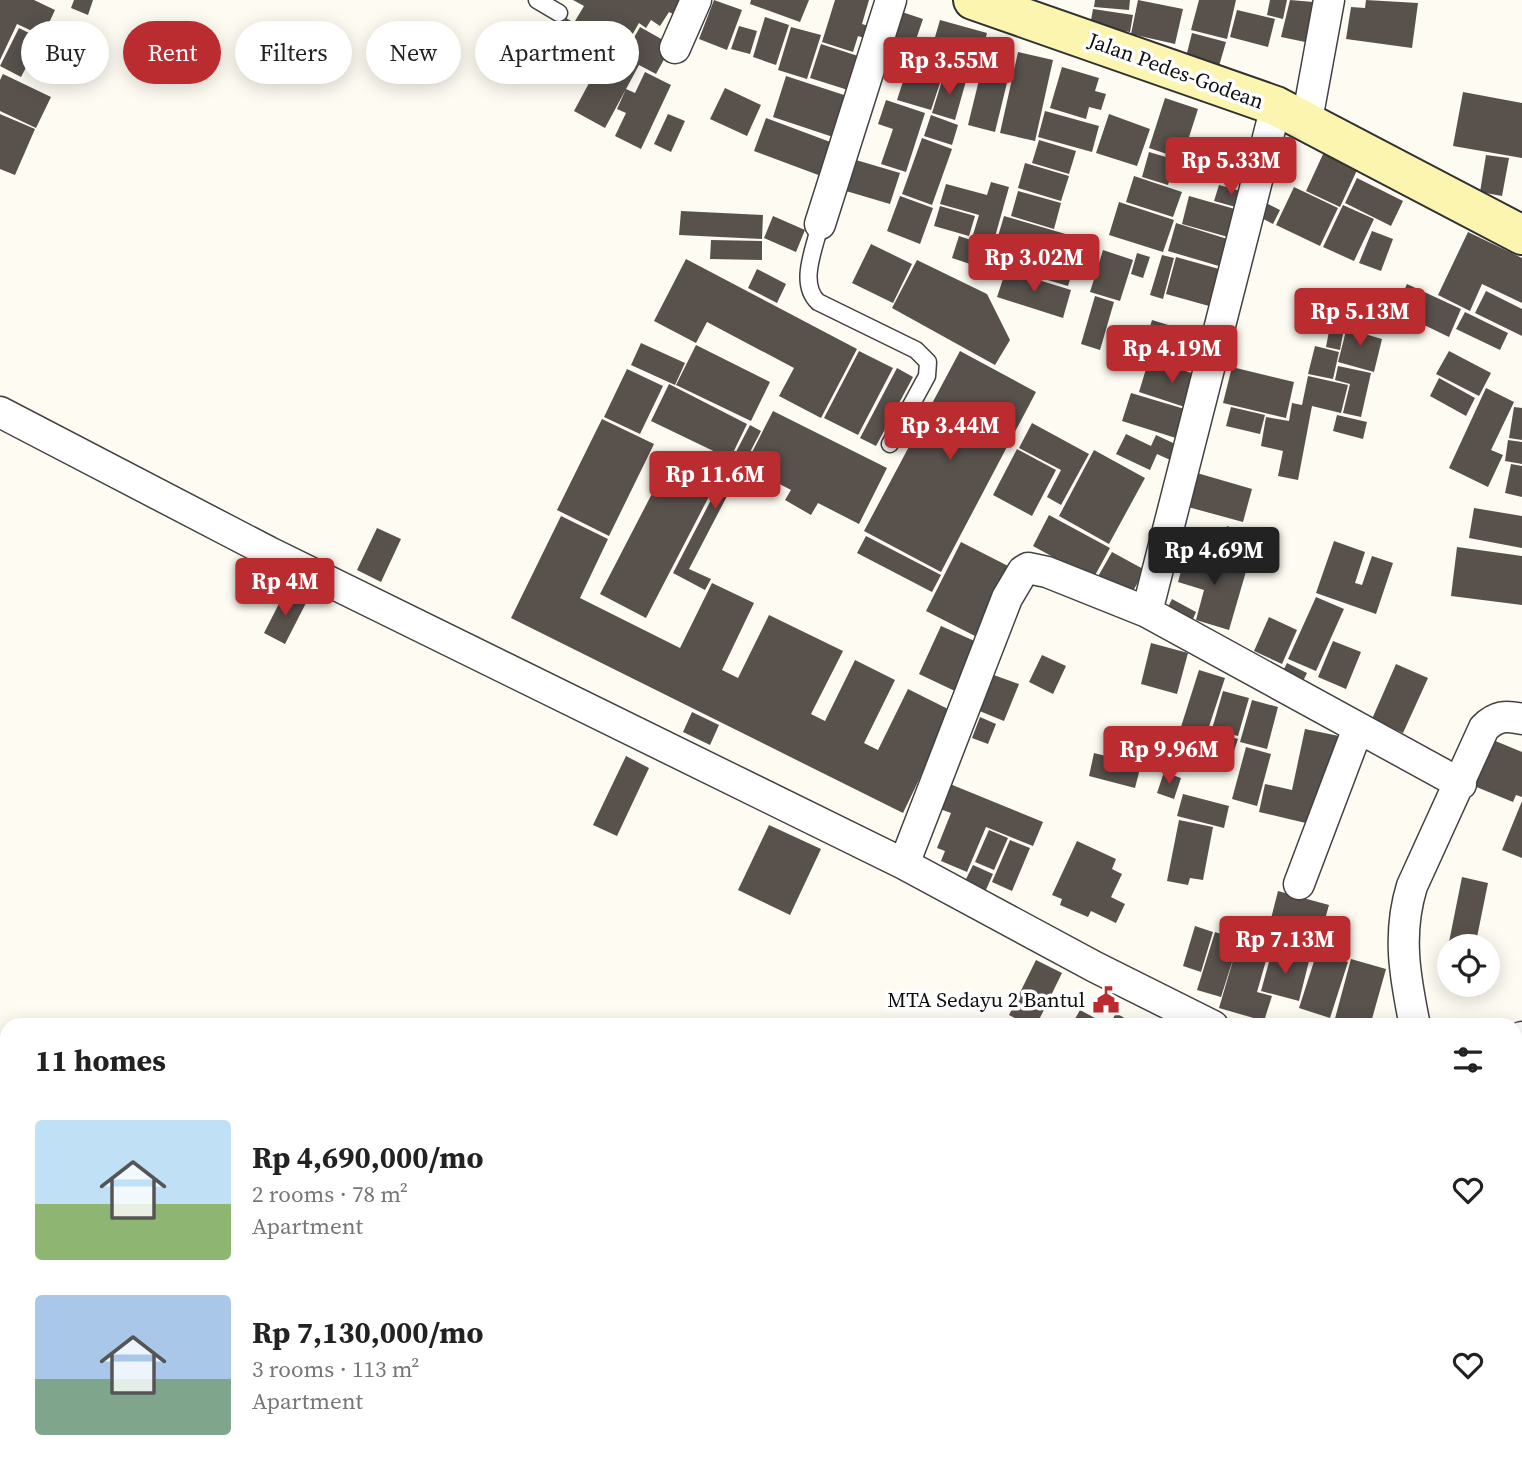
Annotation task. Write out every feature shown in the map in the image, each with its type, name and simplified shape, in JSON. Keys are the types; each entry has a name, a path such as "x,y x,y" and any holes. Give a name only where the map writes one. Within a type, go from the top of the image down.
{"street":[{"path":"676,48 696,0"},
{"path":"823,212 891,0"},
{"name":"Jalan Pedes-Godean","path":"973,0 1291,113 1522,235"},
{"path":"1147,612 1181,472 1291,113 1329,0"},
{"path":"0,412 269,552 904,864 1095,967 1197,1018"},
{"path":"904,864 1007,598 1023,571 1034,567 1147,612 1461,784"},
{"path":"1414,1018 1402,948 1405,910 1412,886 1461,784 1484,728 1493,720 1507,716 1522,719"},
{"path":"1299,884 1359,727"}],"lane":[{"path":"537,0 559,13"},
{"path":"823,212 807,282 810,294 818,302 916,350 928,362 927,376 890,444"}],"building":[{"path":"0,0 34,0 55,10 50,21 21,21 21,26 17,24 0,60"},
{"path":"74,0 93,0 88,15 71,8"},
{"path":"573,0 683,0 675,15 669,12 660,26 651,20 646,28 639,21 575,21 584,6"},
{"path":"714,0 742,10 727,50 699,39"},
{"path":"751,0 809,0 800,22 750,4"},
{"path":"835,0 869,0 862,24 878,29 874,41 858,36 853,52 822,42"},
{"path":"1095,0 1130,0 1129,10 1094,7"},
{"path":"1138,0 1183,9 1175,44 1131,34"},
{"path":"1199,0 1236,0 1227,39 1191,30"},
{"path":"1270,0 1287,0 1283,19 1267,15"},
{"path":"1290,0 1325,3 1315,44 1281,37"},
{"path":"1366,0 1418,3 1412,48 1346,39 1351,7 1365,8"},
{"path":"1093,9 1133,15 1130,32 1090,26"},
{"path":"1237,10 1275,19 1268,47 1230,37"},
{"path":"902,12 923,19 906,69 885,61"},
{"path":"765,17 789,25 776,65 753,57"},
{"path":"940,20 987,33 974,81 926,68"},
{"path":"739,26 757,31 750,54 731,49"},
{"path":"791,27 821,35 807,79 778,70"},
{"path":"19,28 21,29 21,77 0,66"},
{"path":"639,29 672,45 656,74 639,65"},
{"path":"1192,33 1226,42 1219,66 1186,57"},
{"path":"821,44 858,56 848,90 810,78"},
{"path":"987,47 1014,54 995,132 968,125"},
{"path":"1018,52 1053,60 1035,141 1000,133"},
{"path":"1062,67 1099,78 1095,91 1106,94 1101,110 1089,107 1086,119 1050,108"},
{"path":"907,69 941,80 931,110 897,100"},
{"path":"645,72 671,85 641,149 615,136 626,113 617,109 626,89 635,93"},
{"path":"3,74 51,97 36,128 0,111 0,80"},
{"path":"944,74 966,81 955,120 932,113"},
{"path":"786,76 847,96 833,137 773,117"},
{"path":"589,84 629,84 605,128 574,111"},
{"path":"725,88 761,105 747,136 710,119"},
{"path":"1463,92 1522,103 1522,158 1453,146"},
{"path":"1165,98 1198,109 1182,159 1149,148"},
{"path":"886,100 925,113 906,172 881,164 893,129 878,124"},
{"path":"1045,111 1099,126 1092,152 1038,137"},
{"path":"0,114 35,129 15,175 0,169"},
{"path":"668,114 685,121 671,152 654,144"},
{"path":"1109,114 1150,129 1137,166 1096,153"},
{"path":"931,115 958,125 952,145 924,136"},
{"path":"766,118 833,143 821,176 754,151"},
{"path":"922,138 952,149 932,205 902,194"},
{"path":"1039,140 1076,151 1069,174 1032,163"},
{"path":"1149,152 1176,160 1168,185 1142,177"},
{"path":"1324,152 1358,168 1340,207 1306,191"},
{"path":"1486,155 1509,158 1502,196 1480,192"},
{"path":"856,160 900,173 890,204 846,191"},
{"path":"1025,163 1069,176 1061,201 1018,188"},
{"path":"1134,176 1182,192 1173,217 1126,202"},
{"path":"1357,178 1403,201 1391,226 1345,203"},
{"path":"991,182 1009,187 993,244 972,238 979,215 940,204 946,184 987,195"},
{"path":"1219,185 1248,193 1243,209 1214,201"},
{"path":"1294,187 1338,208 1320,246 1276,225"},
{"path":"1018,191 1061,203 1054,229 1011,216"},
{"path":"900,196 933,208 920,244 887,231"},
{"path":"1189,196 1242,211 1235,239 1182,224"},
{"path":"1260,200 1280,210 1273,224 1254,214"},
{"path":"1119,202 1174,220 1163,252 1109,235"},
{"path":"1343,205 1374,219 1354,261 1323,247"},
{"path":"940,206 975,216 969,236 934,226"},
{"path":"681,211 763,215 762,239 679,235"},
{"path":"773,216 805,230 796,252 764,238"},
{"path":"1004,216 1086,240 1078,267 996,243"},
{"path":"1176,223 1237,242 1229,269 1168,251"},
{"path":"1372,231 1393,239 1381,271 1359,263"},
{"path":"1468,232 1522,258 1522,303 1482,284 1470,311 1438,295"},
{"path":"959,236 992,247 985,269 952,258"},
{"path":"711,240 762,241 762,260 710,259"},
{"path":"871,244 912,264 893,303 852,283"},
{"path":"1012,249 1074,267 1068,286 1007,268"},
{"path":"1103,250 1133,260 1120,301 1090,292"},
{"path":"1137,253 1150,257 1143,278 1131,274"},
{"path":"1162,255 1174,258 1163,299 1150,295"},
{"path":"1176,257 1219,269 1209,306 1166,294"},
{"path":"686,259 857,349 821,418 779,396 794,368 707,322 696,343 654,321"},
{"path":"917,260 987,294 1010,340 995,365 892,308"},
{"path":"757,269 786,284 777,303 748,288"},
{"path":"1006,270 1071,290 1063,318 997,297"},
{"path":"1407,284 1461,309 1449,337 1395,311"},
{"path":"1486,291 1522,309 1522,336 1475,313"},
{"path":"1095,296 1114,302 1100,350 1081,344"},
{"path":"1465,312 1508,333 1500,350 1456,329"},
{"path":"1332,315 1346,318 1340,350 1326,347"},
{"path":"1349,319 1360,322 1358,332 1382,339 1374,372 1338,362"},
{"path":"1152,320 1214,339 1205,371 1142,353"},
{"path":"641,343 685,363 675,385 631,365"},
{"path":"696,345 770,382 751,421 676,385"},
{"path":"1315,346 1339,352 1333,379 1308,374"},
{"path":"859,351 893,368 858,435 824,418"},
{"path":"960,351 1036,392 941,572 864,531"},
{"path":"1449,351 1491,373 1479,396 1436,374"},
{"path":"1149,359 1204,377 1194,410 1139,392"},
{"path":"1338,366 1371,373 1361,417 1343,413 1350,384 1335,380"},
{"path":"1232,367 1294,382 1286,418 1223,403"},
{"path":"897,368 913,377 876,446 860,438"},
{"path":"627,369 663,386 640,434 604,417"},
{"path":"1308,376 1348,385 1341,413 1312,406 1298,480 1278,476 1283,451 1261,446 1266,417 1289,421 1292,403 1302,405"},
{"path":"1439,378 1475,398 1466,416 1430,396"},
{"path":"669,384 747,424 730,459 651,421"},
{"path":"1486,388 1514,402 1491,450 1503,455 1488,487 1449,468"},
{"path":"1131,393 1188,410 1179,439 1122,421"},
{"path":"1231,407 1265,415 1260,434 1226,426"},
{"path":"1514,407 1522,408 1522,440 1509,438"},
{"path":"773,411 887,468 859,524 818,503 811,515 785,500 791,490 745,466"},
{"path":"1337,415 1367,422 1363,439 1333,431"},
{"path":"602,419 654,444 609,536 557,510"},
{"path":"1032,423 1089,454 1061,505 1047,497 1061,470 1019,448"},
{"path":"750,425 761,431 689,569 711,579 705,590 673,573"},
{"path":"1126,434 1151,446 1156,435 1186,449 1179,464 1157,454 1150,470 1116,454"},
{"path":"1508,440 1522,442 1522,464 1505,461"},
{"path":"1017,449 1056,470 1032,516 993,495"},
{"path":"1094,450 1145,478 1109,544 1059,516"},
{"path":"672,455 718,479 646,618 600,594"},
{"path":"1511,464 1522,466 1522,497 1505,493"},
{"path":"1197,473 1252,489 1243,522 1188,507"},
{"path":"1474,508 1522,516 1522,548 1469,538"},
{"path":"1049,515 1110,548 1093,579 1033,546"},
{"path":"561,516 608,539 580,598 680,648 712,583 754,603 722,670 738,678 769,615 843,651 811,714 825,721 855,660 895,680 864,743 878,750 908,689 952,711 903,813 511,618"},
{"path":"1227,526 1265,540 1254,568 1217,554"},
{"path":"377,528 401,539 381,582 357,570"},
{"path":"866,536 941,575 932,592 857,553"},
{"path":"1334,541 1365,552 1355,583 1362,585 1372,556 1393,563 1376,614 1316,593"},
{"path":"961,542 1012,568 977,637 926,611"},
{"path":"1457,547 1522,556 1522,605 1451,596"},
{"path":"1187,550 1247,568 1229,630 1196,620 1204,590 1178,582"},
{"path":"1112,552 1145,570 1129,598 1096,580"},
{"path":"285,592 306,603 285,644 264,633"},
{"path":"1316,597 1344,609 1316,671 1288,659"},
{"path":"1172,599 1196,612 1189,628 1164,615"},
{"path":"1269,617 1297,630 1282,664 1254,651"},
{"path":"941,626 979,643 957,692 919,674"},
{"path":"1333,641 1361,652 1346,689 1318,677"},
{"path":"1151,643 1188,653 1177,694 1141,684"},
{"path":"1042,655 1066,666 1053,694 1029,682"},
{"path":"1287,663 1307,673 1300,687 1280,677"},
{"path":"1396,664 1428,678 1403,733 1372,719"},
{"path":"1199,670 1225,678 1198,760 1173,752"},
{"path":"991,674 1019,684 1004,721 977,710"},
{"path":"1223,691 1249,698 1238,736 1212,729"},
{"path":"1252,700 1278,707 1267,749 1240,742"},
{"path":"692,712 719,725 710,745 683,732"},
{"path":"980,717 996,724 988,744 972,738"},
{"path":"1129,729 1149,734 1135,788 1089,776 1094,753 1121,760"},
{"path":"1305,729 1339,736 1326,797 1316,795 1310,824 1259,812 1265,784 1292,790"},
{"path":"1212,731 1238,739 1229,766 1204,759"},
{"path":"1493,740 1522,752 1522,797 1516,795 1513,802 1474,786"},
{"path":"1246,747 1271,754 1257,806 1232,799"},
{"path":"626,756 649,768 617,836 593,825"},
{"path":"1164,772 1181,778 1174,799 1157,793"},
{"path":"950,784 1043,822 1033,846 986,827 967,872 941,861 945,851 937,848 951,813 940,809"},
{"path":"1183,794 1229,806 1224,828 1177,816"},
{"path":"1522,801 1522,858 1502,850"},
{"path":"1179,820 1213,827 1203,880 1190,878 1188,885 1167,881"},
{"path":"769,825 821,849 790,915 738,890"},
{"path":"989,830 1008,838 994,870 975,862"},
{"path":"1010,840 1030,848 1012,891 992,882"},
{"path":"1077,841 1116,859 1112,869 1122,874 1111,897 1125,904 1116,923 1091,911 1088,917 1060,905 1062,899 1052,895"},
{"path":"973,865 993,874 985,892 964,883"},
{"path":"1462,877 1488,883 1478,934 1451,934"},
{"path":"1278,891 1329,905 1315,955 1265,942"},
{"path":"1195,926 1213,932 1201,972 1183,966"},
{"path":"1215,932 1269,950 1257,992 1272,996 1265,1018 1254,1018 1219,1008 1236,950 1221,997 1197,990"},
{"path":"1272,951 1309,961 1299,1001 1261,991"},
{"path":"1317,952 1348,962 1330,1018 1299,1008"},
{"path":"1351,959 1386,969 1372,1018 1335,1018"},
{"path":"1036,960 1062,973 1040,1018 1015,1018 1009,1015"},
{"path":"1080,1010 1095,1018 1076,1018"}],"place":[{"name":"MTA Sedayu 2 Bantul","path":"1106,1000"}]}
